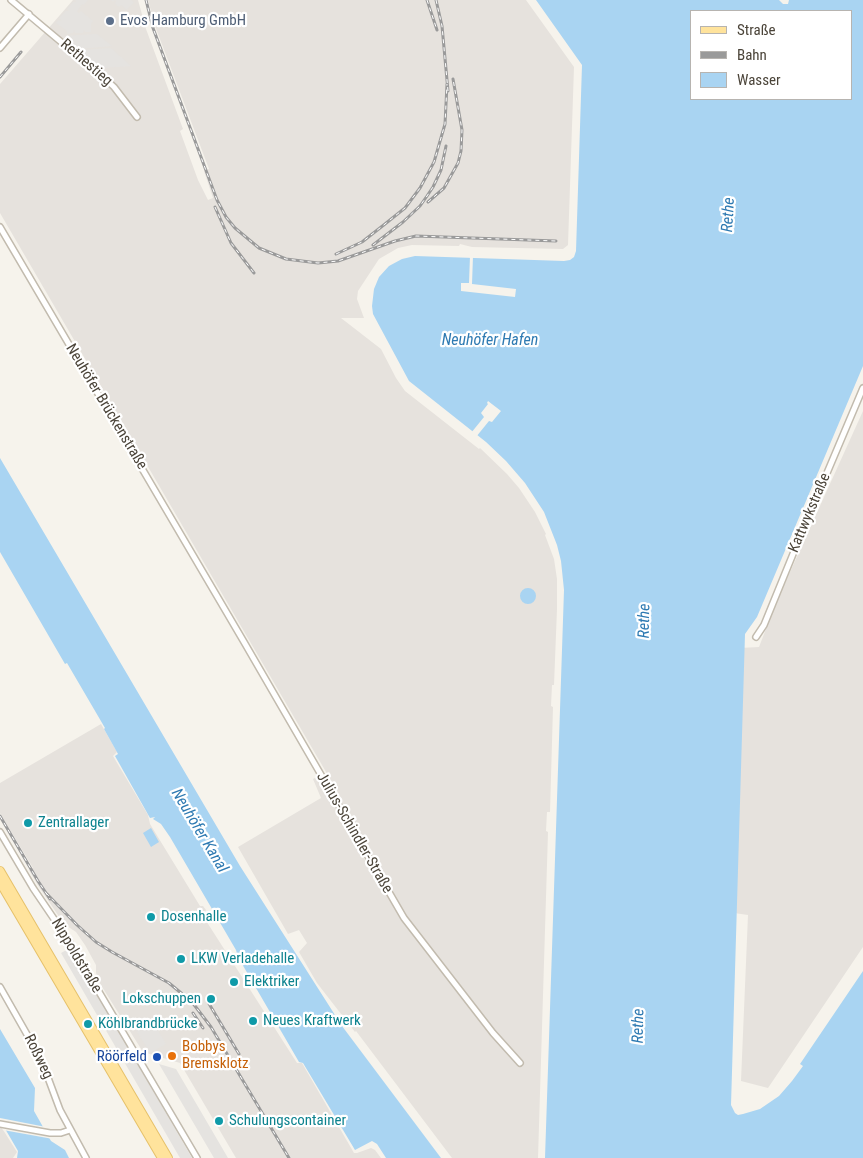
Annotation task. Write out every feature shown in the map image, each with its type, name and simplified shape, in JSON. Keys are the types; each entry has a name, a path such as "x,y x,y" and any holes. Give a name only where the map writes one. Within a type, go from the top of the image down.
{"main road":[{"path":"0,870 168,1158"},
{"path":"0,882 162,1158"}],"street":[{"name":"Rethestieg","path":"11,0 114,87 137,117"},
{"path":"18,0 22,8"},
{"path":"0,48 29,14"},
{"name":"Neuhöfer Brückenstraße","path":"0,227 212,587"},
{"name":"Kattwykstraße","path":"756,637 764,624 863,388"},
{"name":"Julius-Schindler-Straße","path":"212,587 404,918 493,1033 520,1063"},
{"name":"Nippoldstraße","path":"0,832 33,888 69,941 197,1158"},
{"name":"Roßweg","path":"0,987 42,1058 60,1110 86,1158"},
{"path":"0,1124 50,1133 70,1130"}],"shaded area":[{"path":"73,0 138,0 146,29 183,129 180,131 198,180 208,200 213,198 204,171 209,169 155,26 148,0 526,0 574,67 568,245 563,249 472,247 460,244 459,246 412,245 398,248 379,259 358,291 357,299 364,318 341,318 381,349 405,391 480,448 507,474 535,512 546,534 554,559 557,579 557,609 554,685 552,685 551,706 553,707 550,812 547,812 546,831 548,832 538,1158 452,1158 356,1031 317,983 299,952 307,943 299,930 288,934 238,847 321,798 313,779 323,773 326,779 329,777 0,213 0,84"},
{"path":"75,0 88,0 84,5 82,4 77,12 81,11 93,21 91,32 85,32 84,30 83,33 75,33 74,30 73,33 67,34 67,31 56,23 58,20 62,21 59,18 66,11 69,11 67,9 73,2 76,2"},
{"path":"115,0 131,0 134,2 127,10 121,5 119,7 115,4"},
{"path":"97,34 112,46 79,49 65,36"},
{"path":"111,48 131,66 99,68 76,50"},
{"path":"863,411 863,947 768,1088 741,1081 748,915 734,913 740,648 759,647 776,603"},
{"path":"101,724 117,752 113,756 148,815 150,824 200,906 203,906 206,910 203,916 297,1063 302,1063 354,1153 371,1148 381,1158 236,1158 180,1063 143,1052 99,982 96,965 85,945 76,932 64,924 39,887 29,870 33,868 0,813 0,783"},
{"path":"70,948 192,1158 180,1158 61,953"},
{"path":"152,1020 166,1044 150,1053 136,1030"},
{"path":"159,1064 176,1069 228,1158 214,1158"},
{"path":"0,1125 17,1152 13,1158 0,1158"}],"water":[{"path":"536,0 779,0 783,4 788,4 789,0 863,0 863,366 757,617 745,634 731,1105 738,1115 760,1109 779,1096 803,1066 800,1064 863,971 863,1158 545,1158 564,590 561,561 544,512 525,483 486,442 409,381 373,314 372,306 374,289 379,277 389,266 402,259 415,256 564,261 574,257 576,251 582,65"},
{"name":"Neuhöfer Kanal","path":"0,458 240,866 342,1026 441,1158 386,1158 377,1144 372,1141 355,1150 303,1063 299,1062 170,837 161,824 153,819 155,817 150,818 115,756 118,754 105,728 67,663 65,664 0,552"},
{"path":"528,588 534,590 536,596 534,602 528,604 522,602 520,596 522,590"},
{"path":"151,828 159,842 151,847 143,833"},
{"path":"0,1029 35,1088 34,1111 51,1141 65,1150 69,1158 17,1158 18,1151 0,1120"}],"pier":[{"path":"470,256 473,256 472,284 516,289 515,297 461,291 461,283 469,283"},
{"path":"488,401 501,411 492,422 489,421 476,437 471,433 484,417 481,413 488,404"},
{"path":"0,1118 46,1127 53,1139 3,1130"}],"railway":[{"path":"146,0 153,28 217,200 226,217 235,228 259,248 286,259 318,263 338,261 395,241 416,236 556,241"},
{"path":"427,0 437,30"},
{"path":"436,0 442,26 448,91"},
{"path":"0,77 21,52"},
{"path":"428,202 444,188 458,163 461,151 462,130 453,79"},
{"path":"336,254 362,242 385,224 405,208 420,188 434,162 445,124 447,84"},
{"path":"373,245 420,206 433,187 441,170 446,146"},
{"path":"215,207 231,243 254,273"},
{"path":"0,816 50,899"},
{"path":"46,893 96,942 169,983 192,1002 211,1027 289,1158"},
{"path":"208,1002 239,1054"},
{"path":"193,1013 203,1028"}],"place":[{"name":"Evos Hamburg GmbH","path":"110,21"},
{"name":"Zentrallager","path":"28,823"},
{"name":"Dosenhalle","path":"151,917"},
{"name":"LKW Verladehalle","path":"181,959"},
{"name":"Elektriker","path":"234,982"},
{"name":"Lokschuppen","path":"211,999"},
{"name":"Neues Kraftwerk","path":"253,1021"},
{"name":"Köhlbrandbrücke","path":"88,1024"},
{"name":"Bobbys Bremsklotz","path":"172,1056"},
{"name":"Röörfeld","path":"157,1057"},
{"name":"Schulungscontainer","path":"219,1121"}],"water label":[{"name":"Rethe","path":"729,215"},
{"name":"Neuhöfer Hafen","path":"490,341"},
{"name":"Rethe","path":"645,621"},
{"name":"Rethe","path":"639,1026"}]}
